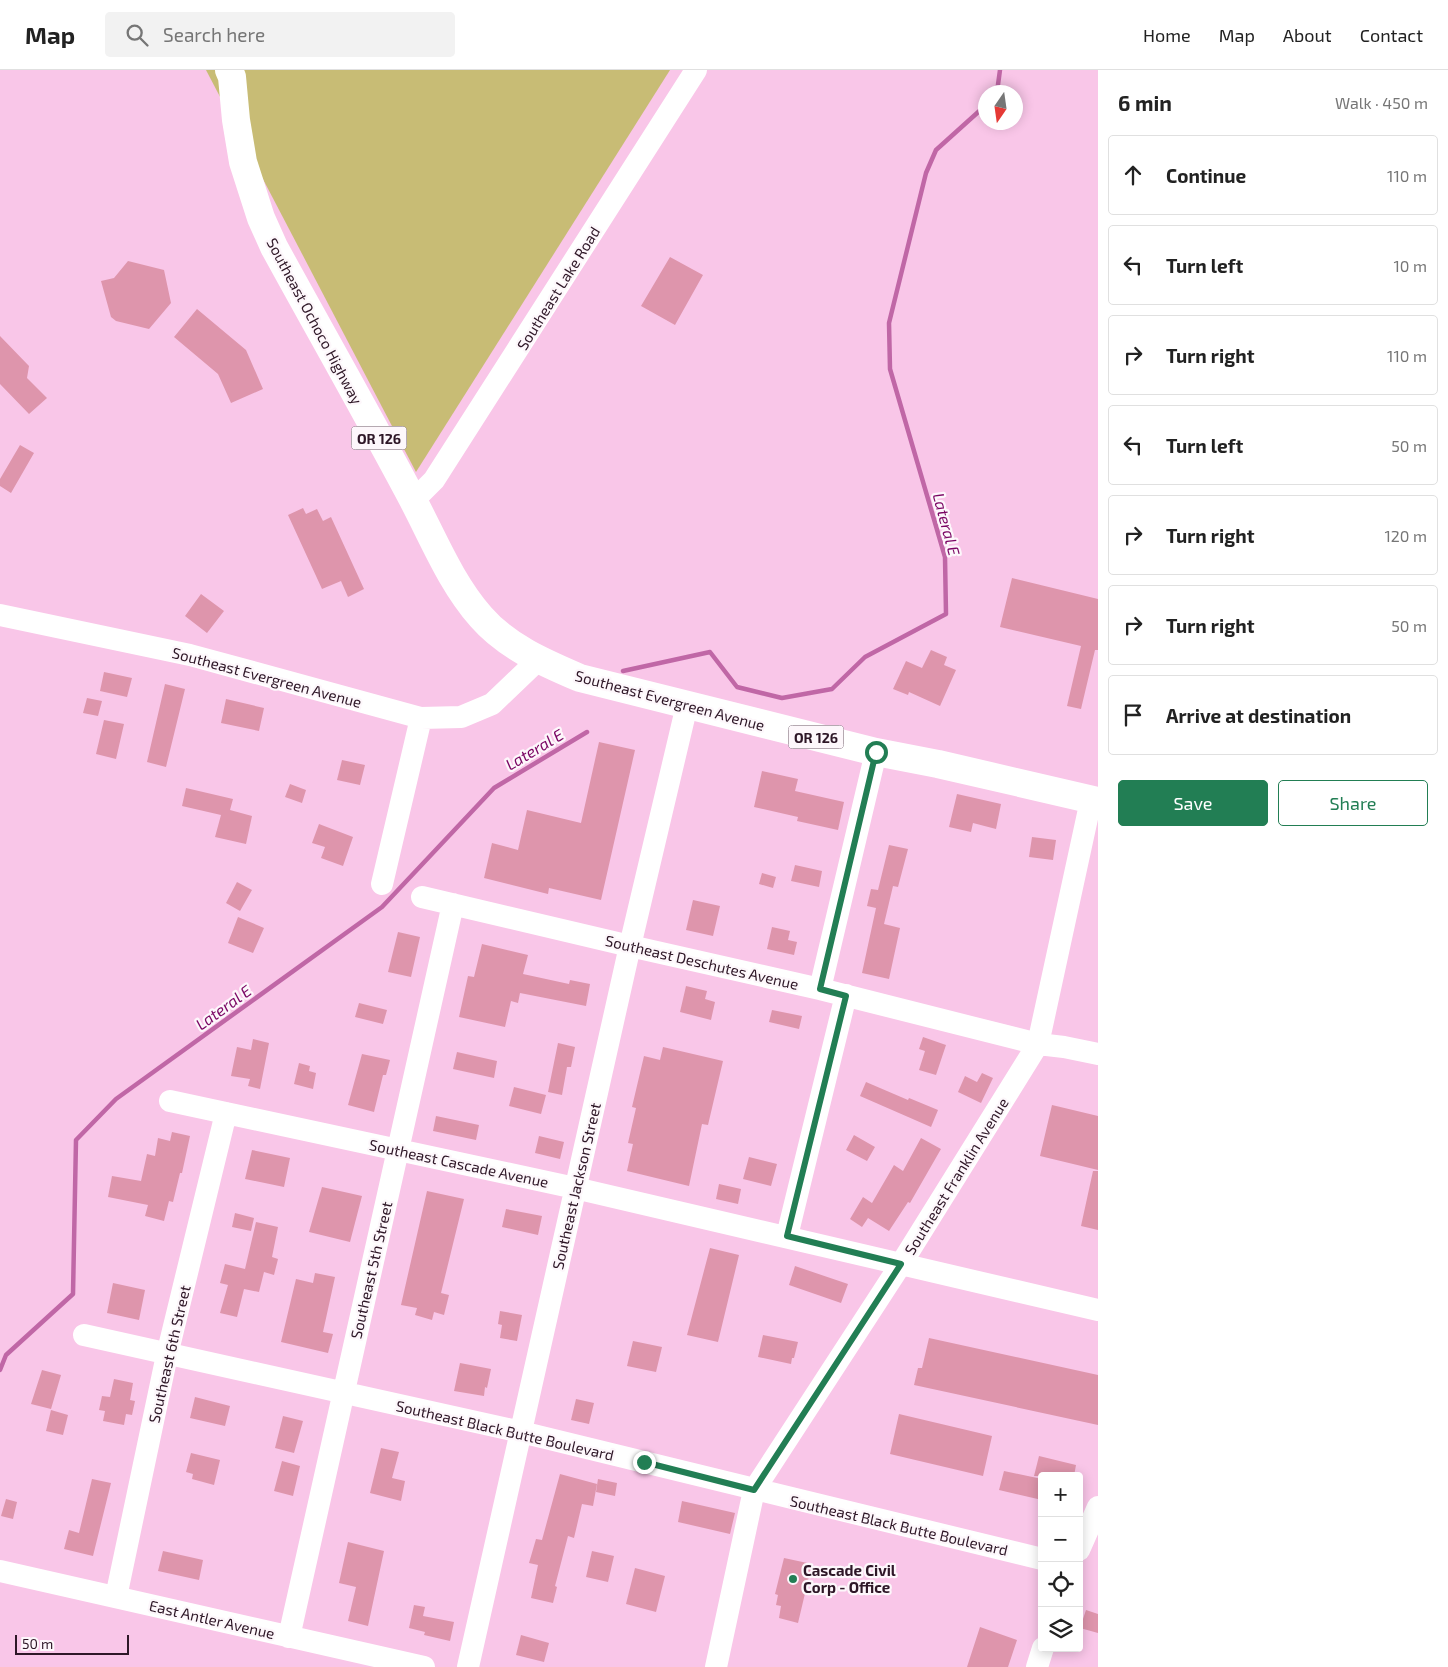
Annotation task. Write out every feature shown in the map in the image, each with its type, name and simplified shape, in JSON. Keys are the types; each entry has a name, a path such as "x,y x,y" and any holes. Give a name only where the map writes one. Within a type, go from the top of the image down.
{"highway":[{"name":"Southeast Ochoco Highway","path":"232,72 236,120 243,162 262,218 279,256 414,501 438,551 460,588 482,618 500,636 538,660"},
{"name":"Southeast Evergreen Avenue","path":"538,660 580,678 687,705 876,752 938,764 1094,800"}],"street":[{"name":"Southeast Lake Road","path":"414,501 434,480 460,441 696,70"},
{"name":"Southeast Evergreen Avenue","path":"0,614 190,655 421,718 461,717 492,704 538,660"},
{"name":"Southeast Jackson Street","path":"468,1667 630,946 687,705"},
{"path":"382,884 421,718"},
{"path":"820,989 876,752"},
{"name":"Southeast Franklin Avenue","path":"716,1667 754,1490 901,1264 1038,1044 1094,800"},
{"name":"Southeast Deschutes Avenue","path":"422,896 820,989 1038,1044 1098,1054"},
{"name":"Southeast 5th Street","path":"289,1637 399,1150 452,904"},
{"path":"787,1236 846,996"},
{"name":"Southeast Cascade Avenue","path":"170,1101 576,1188 1098,1310"},
{"name":"Southeast 6th Street","path":"116,1597 167,1355 226,1113"},
{"name":"Southeast Black Butte Boulevard","path":"84,1335 167,1355 521,1432 1038,1558"},
{"path":"1083,1541 1098,1508"},
{"name":"East Antler Avenue","path":"0,1571 424,1667"},
{"path":"1037,1667 1042,1652"}],"shaded area":[{"path":"206,70 670,70 416,472"}],"building":[{"path":"670,257 703,275 675,325 641,306"},
{"path":"128,261 164,270 171,303 149,329 116,321 111,317 101,281 114,278"},
{"path":"197,309 246,350 263,389 231,403 218,374 174,337"},
{"path":"0,336 29,366 27,378 47,398 29,414 0,384"},
{"path":"20,445 34,453 11,493 0,486 0,479"},
{"path":"303,508 306,514 317,509 323,521 331,517 364,589 348,597 341,581 322,589 288,515"},
{"path":"1012,578 1098,599 1098,650 1095,650 1081,709 1067,706 1081,646 1000,627"},
{"path":"201,594 224,611 207,633 185,616"},
{"path":"931,650 947,657 944,665 956,670 940,706 909,692 908,695 893,689 906,661 922,668"},
{"path":"104,672 132,678 127,697 100,691"},
{"path":"165,684 185,689 166,767 147,762"},
{"path":"87,698 102,701 98,716 83,713"},
{"path":"226,699 264,708 259,731 221,723"},
{"path":"104,720 124,724 116,759 96,754"},
{"path":"599,742 635,750 601,900 549,888 548,894 484,878 492,843 518,850 527,810 581,823"},
{"path":"342,760 365,765 360,785 337,780"},
{"path":"762,771 798,779 795,791 844,802 838,830 797,821 798,817 754,807"},
{"path":"290,784 306,790 302,803 285,797"},
{"path":"186,788 233,799 230,810 252,816 246,844 215,837 221,815 182,806"},
{"path":"957,794 1001,804 996,829 973,823 971,832 949,827"},
{"path":"319,824 353,837 343,866 321,858 325,847 312,843"},
{"path":"1032,837 1056,840 1053,860 1029,857"},
{"path":"889,845 908,849 898,887 893,886 884,924 900,928 889,979 862,973 876,908 867,906 871,889 878,890"},
{"path":"795,865 822,871 819,887 791,881"},
{"path":"762,873 776,877 773,888 759,884"},
{"path":"237,882 252,890 240,911 226,903"},
{"path":"693,900 720,906 713,936 686,930"},
{"path":"238,917 264,928 253,953 228,943"},
{"path":"772,927 790,931 788,940 797,942 794,955 767,949"},
{"path":"398,932 420,937 411,977 388,972"},
{"path":"482,944 528,955 523,974 569,984 570,980 590,984 586,1006 520,993 518,1003 511,1001 505,1027 459,1017 468,976 474,977"},
{"path":"686,986 707,991 705,999 715,1002 711,1020 680,1012"},
{"path":"359,1003 387,1010 383,1024 355,1017"},
{"path":"772,1010 802,1016 799,1029 769,1022"},
{"path":"923,1037 946,1045 936,1075 919,1070 925,1051 919,1049"},
{"path":"253,1039 269,1043 260,1089 248,1086 250,1079 231,1076 237,1047 251,1050"},
{"path":"558,1043 575,1047 571,1067 567,1067 562,1095 548,1092"},
{"path":"663,1047 723,1061 708,1125 702,1124 689,1186 627,1171 633,1144 628,1143 636,1108 632,1107 644,1056 660,1060"},
{"path":"457,1052 497,1061 494,1078 453,1069"},
{"path":"362,1054 390,1060 386,1075 383,1075 374,1112 348,1105"},
{"path":"299,1063 310,1066 309,1071 316,1073 313,1089 294,1084"},
{"path":"982,1073 993,1078 981,1103 958,1092 965,1076 977,1082"},
{"path":"866,1082 908,1100 909,1098 938,1110 931,1127 860,1096"},
{"path":"514,1087 546,1095 541,1114 509,1106"},
{"path":"1052,1105 1098,1116 1098,1170 1040,1156"},
{"path":"436,1116 479,1125 476,1140 433,1131"},
{"path":"172,1132 190,1136 182,1173 180,1173 173,1202 169,1201 164,1221 145,1216 148,1205 108,1197 112,1176 141,1181 147,1154 155,1156 158,1138 170,1141"},
{"path":"854,1135 875,1147 867,1161 846,1150"},
{"path":"539,1136 564,1142 560,1159 535,1153"},
{"path":"921,1138 941,1149 910,1203 908,1202 889,1231 868,1218 862,1227 850,1219 863,1197 872,1203 894,1165 903,1171"},
{"path":"252,1150 290,1158 284,1187 245,1179"},
{"path":"749,1157 777,1164 771,1186 743,1179"},
{"path":"1093,1171 1098,1171 1098,1230 1081,1226"},
{"path":"719,1184 741,1189 738,1204 716,1199"},
{"path":"322,1187 362,1196 350,1242 309,1232"},
{"path":"427,1191 464,1199 441,1293 449,1295 444,1315 434,1312 432,1320 415,1315 417,1308 401,1305"},
{"path":"506,1209 542,1216 538,1235 502,1227"},
{"path":"235,1213 254,1218 251,1231 232,1227"},
{"path":"256,1222 278,1227 272,1257 278,1259 274,1275 264,1272 259,1292 244,1289 237,1317 220,1313 228,1285 220,1283 225,1264 245,1269"},
{"path":"710,1248 739,1255 718,1342 687,1335"},
{"path":"795,1266 848,1284 841,1303 789,1285"},
{"path":"315,1273 335,1277 323,1332 333,1334 328,1353 281,1342 296,1279 313,1283"},
{"path":"113,1283 145,1290 139,1320 107,1313"},
{"path":"500,1311 522,1315 517,1341 500,1338 502,1325 498,1324"},
{"path":"763,1335 798,1342 791,1364 758,1357"},
{"path":"929,1338 1098,1375 1098,1425 914,1385 918,1368 922,1368"},
{"path":"633,1341 662,1347 656,1372 627,1366"},
{"path":"460,1363 491,1369 484,1396 454,1391"},
{"path":"42,1370 61,1375 51,1409 31,1404"},
{"path":"114,1379 133,1383 130,1400 135,1401 132,1415 126,1414 124,1425 103,1421 105,1411 99,1410 102,1396 110,1397"},
{"path":"195,1397 230,1406 225,1426 190,1418"},
{"path":"576,1399 594,1403 589,1424 571,1420"},
{"path":"51,1410 68,1415 63,1435 46,1431"},
{"path":"899,1414 992,1436 983,1476 890,1454"},
{"path":"283,1416 303,1421 294,1453 275,1448"},
{"path":"381,1448 399,1452 392,1478 405,1481 401,1501 370,1493"},
{"path":"191,1453 220,1460 214,1485 192,1479 193,1474 186,1472"},
{"path":"1039,1456 1076,1465 1075,1472 1038,1472 1038,1476 1034,1476"},
{"path":"282,1461 300,1466 293,1496 274,1491"},
{"path":"1004,1471 1038,1478 1038,1499 999,1490"},
{"path":"560,1474 597,1484 593,1506 582,1504 574,1538 568,1536 555,1586 557,1587 553,1603 531,1598 538,1565 529,1563 536,1539 542,1540"},
{"path":"92,1479 111,1483 93,1556 64,1549 69,1530 79,1533"},
{"path":"598,1479 617,1483 615,1496 596,1492"},
{"path":"6,1499 17,1502 13,1519 1,1516"},
{"path":"682,1501 735,1513 730,1534 678,1522"},
{"path":"348,1542 384,1551 368,1626 348,1621 356,1587 339,1583"},
{"path":"163,1551 203,1560 199,1580 158,1571"},
{"path":"592,1551 614,1556 608,1582 586,1577"},
{"name":"Cascade Civil Corp - Office","path":"784,1558 812,1564 798,1623 779,1618 781,1606 776,1605 778,1595 775,1594"},
{"path":"635,1568 665,1576 656,1612 626,1604"},
{"path":"414,1605 425,1607 423,1616 454,1622 450,1641 424,1635 425,1632 409,1628"},
{"path":"1086,1610 1098,1614 1098,1633 1083,1629 1083,1619"},
{"path":"980,1627 1017,1640 1008,1667 967,1667"},
{"path":"521,1635 549,1643 544,1662 516,1655"}],"waterway":[{"name":"Lateral E","path":"998,85 1000,70"},
{"name":"Lateral E","path":"623,671 710,652 737,687 782,698 832,689 865,657 946,614 945,557 890,369 889,323 926,173 936,150 978,112"},
{"name":"Lateral E","path":"0,1370 6,1355 73,1294 76,1140 116,1099 382,907 494,788 587,732"}],"place":[{"name":"Cascade Civil Corp - Office","path":"793,1579"}],"route":[{"path":"644,1462 754,1490 901,1264 787,1236 846,996 820,989 876,752"}]}
